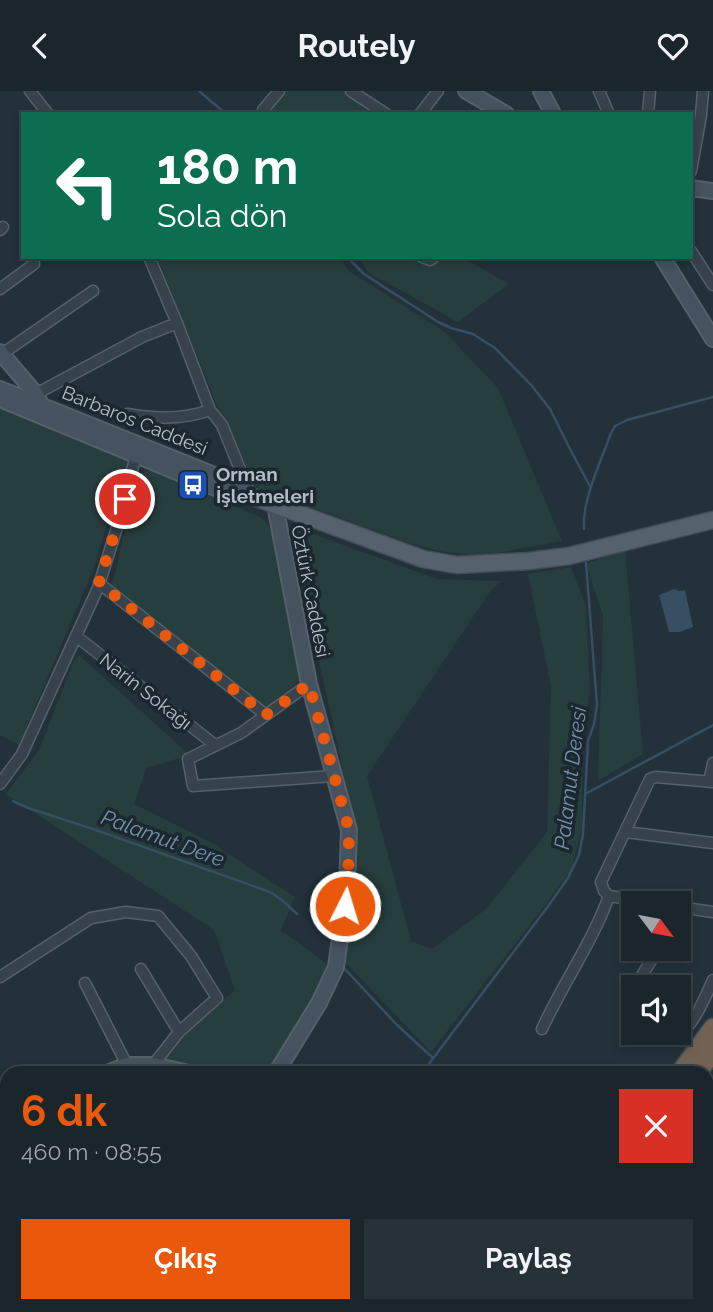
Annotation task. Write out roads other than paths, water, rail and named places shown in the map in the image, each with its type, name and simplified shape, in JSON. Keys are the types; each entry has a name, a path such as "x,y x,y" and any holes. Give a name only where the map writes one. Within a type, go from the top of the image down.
{"highway":[{"path":"685,1066 713,1028"},
{"path":"702,1066 713,1052"}],"main road":[{"name":"Barbaros Caddesi","path":"251,496 423,559 457,565 569,556 713,520"},
{"name":"Barbaros Caddesi","path":"544,558 566,547 713,509"}],"street":[{"path":"30,91 46,112"},
{"path":"263,110 279,91"},
{"path":"351,91 383,112"},
{"path":"422,112 438,91"},
{"path":"466,91 503,112"},
{"path":"541,91 552,112"},
{"path":"599,91 608,112"},
{"path":"648,112 650,91"},
{"path":"693,160 703,91"},
{"path":"693,188 712,192"},
{"path":"693,254 713,285"},
{"path":"150,259 210,410 222,425 251,496"},
{"path":"663,259 713,339"},
{"path":"0,289 34,264"},
{"path":"93,291 1,353 38,404 142,337 177,323"},
{"name":"Barbaros Caddesi","path":"0,389 38,404 230,494 251,496"},
{"name":"Barbaros Caddesi","path":"0,399 38,404"},
{"path":"127,414 169,418 194,416 210,410"},
{"path":"0,784 22,754 99,583 139,451"},
{"name":"Öztürk Caddesi","path":"275,505 309,684 349,830 348,887 336,967 319,1003 280,1066"},
{"path":"99,583 266,715"},
{"name":"Narin Sokağı","path":"76,636 215,745"},
{"path":"309,684 241,733 188,759 193,786 333,776"},
{"path":"621,897 604,891 601,882 650,779 656,777 711,782 713,763"},
{"path":"626,832 713,843"},
{"path":"542,1029 589,943 610,895"},
{"path":"691,911 713,912"},
{"path":"0,978 91,918 126,912 158,916 191,956 217,998 179,1032 153,1065"},
{"path":"141,969 179,1032"},
{"path":"691,1021 701,1007 713,980"},
{"path":"85,983 127,1065 158,1066"}],"water":[{"path":"674,589 685,590 693,627 680,632 669,632 659,595"}],"waterway":[{"name":"Palamut Dere","path":"199,91 224,112"},
{"name":"Palamut Dere","path":"349,259 364,274 438,322 473,334 495,348 550,409 591,488"},
{"path":"584,529 589,493 615,426 627,420 713,397"},
{"name":"Palamut Deresi","path":"427,1066 549,905 568,878 579,855 583,834 588,741 597,705 586,563"},
{"path":"587,793 713,725"},
{"name":"Palamut Dere","path":"13,801 270,892 297,914"},
{"name":"Palamut Dere","path":"343,967 397,1025 433,1058"}],"place":[{"name":"Orman İşletmeleri","path":"193,485"}]}
